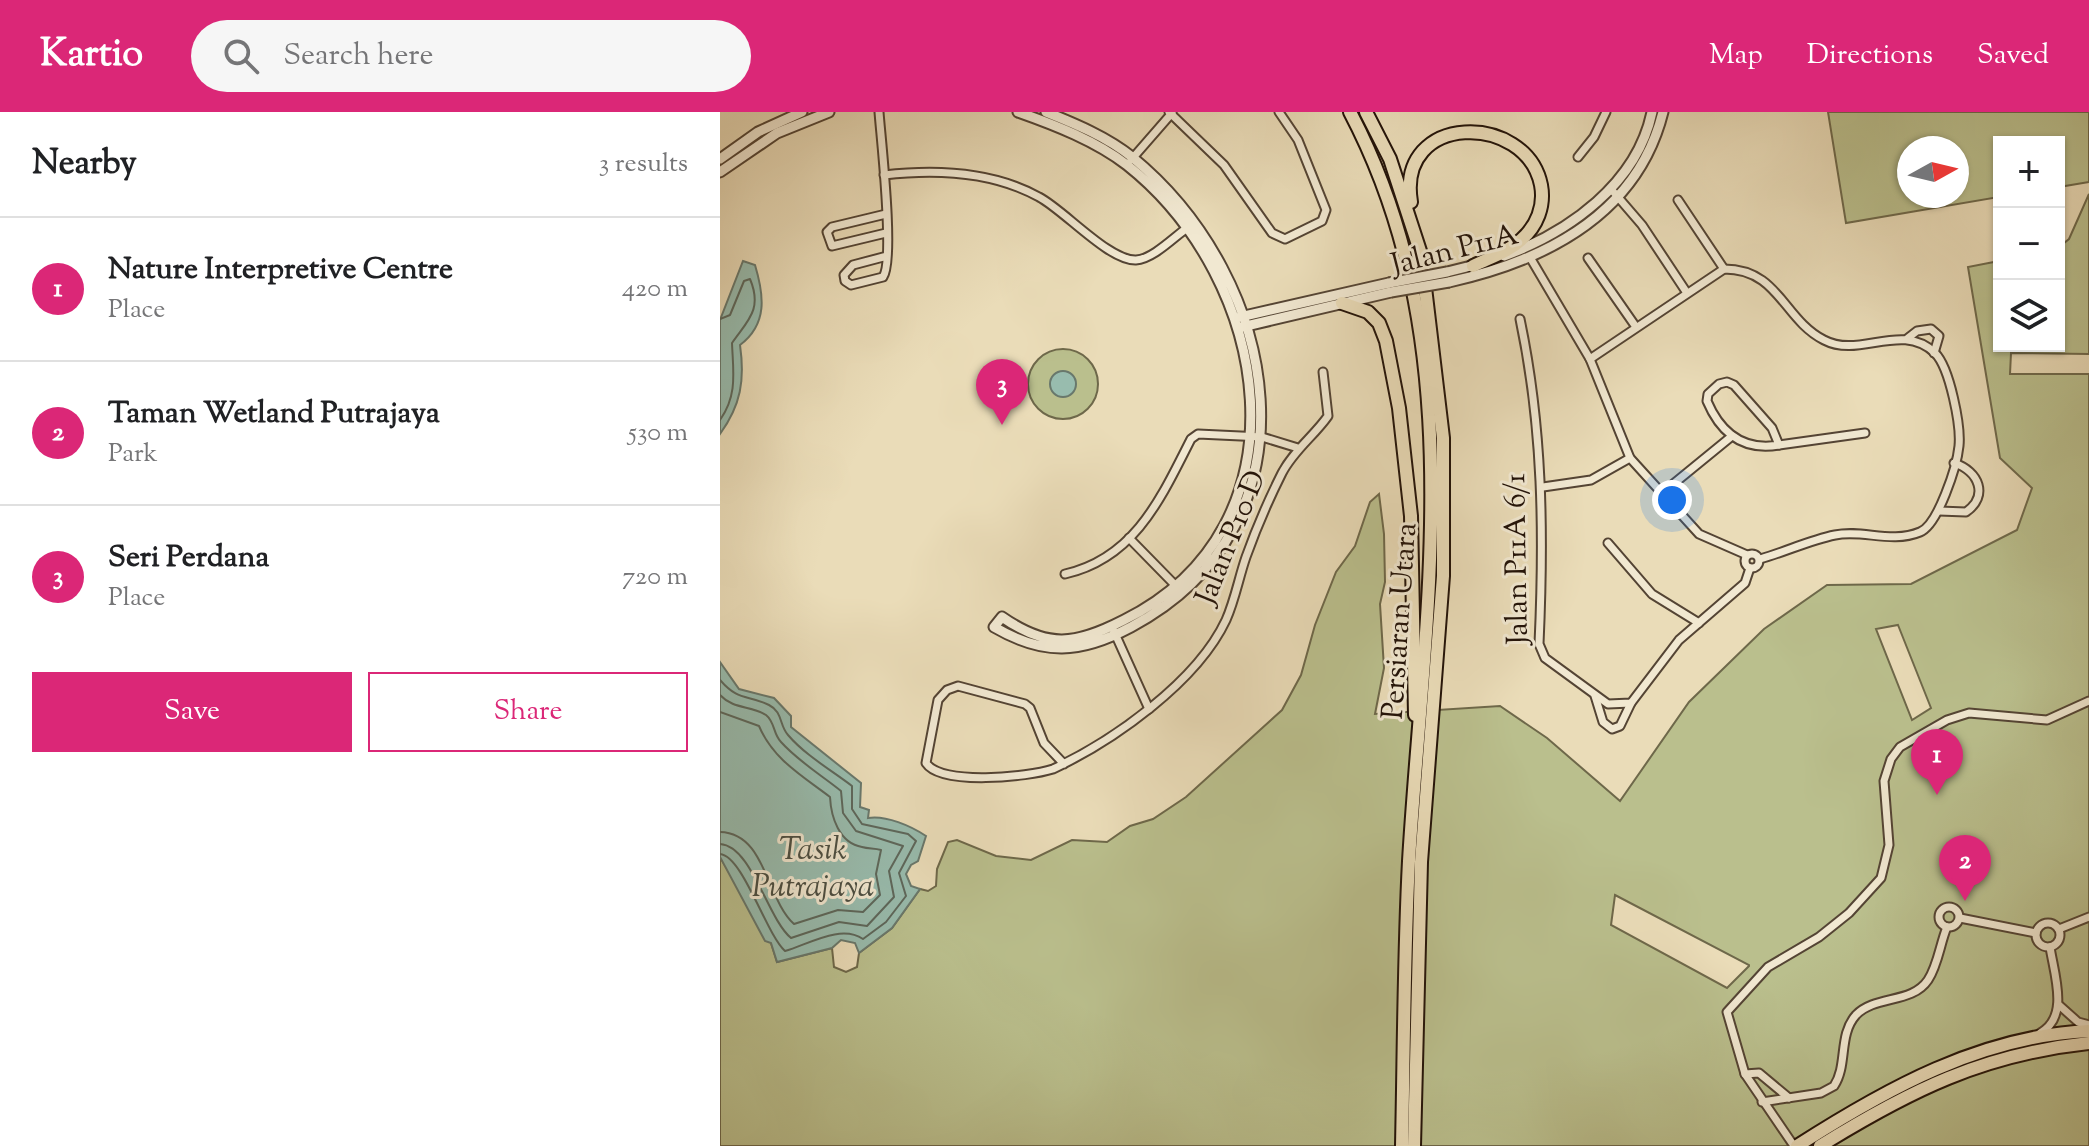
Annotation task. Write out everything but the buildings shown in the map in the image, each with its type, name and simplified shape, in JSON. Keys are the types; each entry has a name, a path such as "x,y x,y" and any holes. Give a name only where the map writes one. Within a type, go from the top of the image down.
{"main road":[{"name":"Persiaran Utara","path":"1350,112 1378,165 1401,233 1431,439 1432,574 1418,746 1402,1146"},
{"name":"Persiaran Utara","path":"1366,112 1390,159 1415,230 1437,383 1445,509 1411,960 1414,1146"},
{"path":"1415,230 1409,187 1411,159 1424,136 1442,121"},
{"path":"1473,266 1522,240 1538,216 1542,192 1536,166 1525,143 1510,128"},
{"path":"1342,303 1368,312 1379,323 1386,341 1399,408 1411,516 1412,685 1418,746"},
{"path":"1820,1146 1832,1131 1913,1078 1965,1057 2027,1039 2089,1031"},
{"path":"1796,1146 1967,1068 2003,1057 2089,1043"}],"street":[{"path":"720,159 758,132 802,112"},
{"path":"720,172 777,133 829,112"},
{"path":"879,112 887,256 883,277 847,284 844,275 853,265 887,256"},
{"path":"1018,112 1072,133 1130,161 1188,227 1242,322"},
{"path":"1046,112 1105,139 1172,195 1209,242 1242,322 1257,437 1240,513 1214,559 1182,593 1114,631 1086,646 1050,649 1021,643 994,627 1002,617 1036,638 1063,641 1114,631 1141,612 1176,586 1207,553 1232,509 1257,437"},
{"path":"1130,161 1170,113 1224,165 1272,233 1285,239 1322,221 1326,210 1298,140 1279,112"},
{"path":"1578,157 1594,137 1606,112"},
{"name":"Jalan P11A","path":"1448,277 1545,239 1614,193 1652,112"},
{"name":"Jalan P11A","path":"1242,322 1390,287 1531,259 1570,237 1640,165 1663,112"},
{"path":"884,175 971,174 1021,189 1038,196 1111,250 1132,260 1146,257 1188,227"},
{"path":"1614,193 1642,225 1687,293"},
{"path":"1678,200 1724,269"},
{"path":"886,214 832,227 827,232 832,246 886,233"},
{"path":"1588,258 1636,327"},
{"path":"1531,259 1590,359 1630,458 1699,534 1747,555 1757,555 1760,559"},
{"path":"1590,359 1724,269 1752,272 1827,342 1851,345 1908,338 1917,331 1931,329 1939,336 1934,353"},
{"name":"Jalan P11A","path":"1242,322 1342,303 1390,287"},
{"name":"Jalan P11A 6/1","path":"1520,319 1532,377 1543,487 1541,652 1595,696 1613,706 1631,703"},
{"path":"1750,568 1755,568 1760,559 1837,534 1881,538 1919,533 1935,522 1959,449 1959,426 1947,378 1934,353 1908,338"},
{"name":"Jalan P10 D","path":"1064,764 1044,743 1030,708 1025,704 958,686 947,690 938,700 925,755 928,766 935,772 990,777 1041,773 1064,764 1149,709 1184,678 1225,622 1247,555 1282,472 1298,448 1328,416 1323,372"},
{"path":"1779,445 1772,428 1734,385 1727,382 1708,394 1707,401 1732,436 1750,447 1779,445 1865,433"},
{"path":"1065,574 1103,563 1129,538 1161,498 1191,439 1212,432 1257,437 1298,448"},
{"path":"1661,494 1732,436"},
{"path":"1543,487 1591,480 1630,458"},
{"path":"1939,511 1966,512 1979,497 1980,488 1972,472 1954,463"},
{"path":"1129,538 1176,586"},
{"path":"1608,543 1652,594 1699,623"},
{"path":"1747,555 1745,560 1750,568"},
{"path":"1595,696 1603,722 1612,729 1620,726 1631,703 1679,640 1745,583 1750,568"},
{"path":"1114,631 1149,709"},
{"path":"1796,1146 1745,1074 1728,1020 1730,1005 1768,967 1819,937 1849,913 1881,878 1889,845 1884,781 1891,759 1900,747 1947,720 1969,713 2047,720 2089,701"},
{"path":"1947,927 1939,916 1944,908 1953,907 1960,918 2036,933"},
{"path":"2036,933 2047,923 2059,929 2089,917"},
{"path":"1947,927 1955,926 1960,918"},
{"path":"1762,1102 1821,1093 1834,1086 1845,1037 1855,1017 1867,1007 1907,995 1926,983 1947,927"},
{"path":"2050,947 2059,941 2059,929"},
{"path":"2036,933 2040,944 2050,947"},
{"path":"2027,1039 2048,1028 2059,1005 2050,947"},
{"path":"2059,1005 2078,1022 2089,1025"},
{"path":"1745,1074 1759,1073 1789,1098"}],"green space":[{"path":"1828,112 2089,112 2089,182 2065,186 2065,136 1993,136 1993,198 1969,202 1969,136 1897,136 1897,208 1934,208 1846,223"},
{"path":"2089,194 2089,354 2011,353 2010,374 2089,374 2089,1146 720,1146 720,857 771,943 777,962 832,948 834,967 846,972 857,967 859,953 892,928 920,889 928,891 936,886 937,869 948,842 957,840 996,856 1031,860 1072,840 1107,842 1130,826 1153,819 1186,797 1282,710 1301,675 1315,625 1336,572 1355,546 1370,502 1379,494 1384,534 1385,582 1380,604 1384,668 1375,714 1500,706 1547,738 1620,801 1689,702 1764,629 1827,585 1911,584 2017,530 2032,488 2000,458 1968,267 1993,262 1993,352 2065,352 2065,242","holes":["1898,625 1931,708 1912,720 1876,629","1615,895 1749,965 1727,988 1611,925"]},
{"path":"1063,349 1088,359 1098,384 1088,409 1063,419 1038,409 1028,384 1038,359"}],"water":[{"path":"743,261 755,265 761,308 755,328 740,345 740,392 733,413 720,434 720,320"},
{"path":"1063,371 1072,375 1076,384 1072,393 1063,397 1054,393 1050,384 1054,375"},
{"name":"Tasik Putrajaya","path":"720,662 739,689 774,698 791,716 791,727 861,783 860,807 869,810 868,818 898,822 926,836 918,861 911,865 906,874 911,886 920,889 892,928 859,953 855,943 841,940 832,948 777,962 771,943 765,941 720,857"}],"place":[{"name":"Seri Perdana","path":"1002,425"},
{"name":"Nature Interpretive Centre","path":"1937,795"},
{"name":"Taman Wetland Putrajaya","path":"1965,901"}]}
